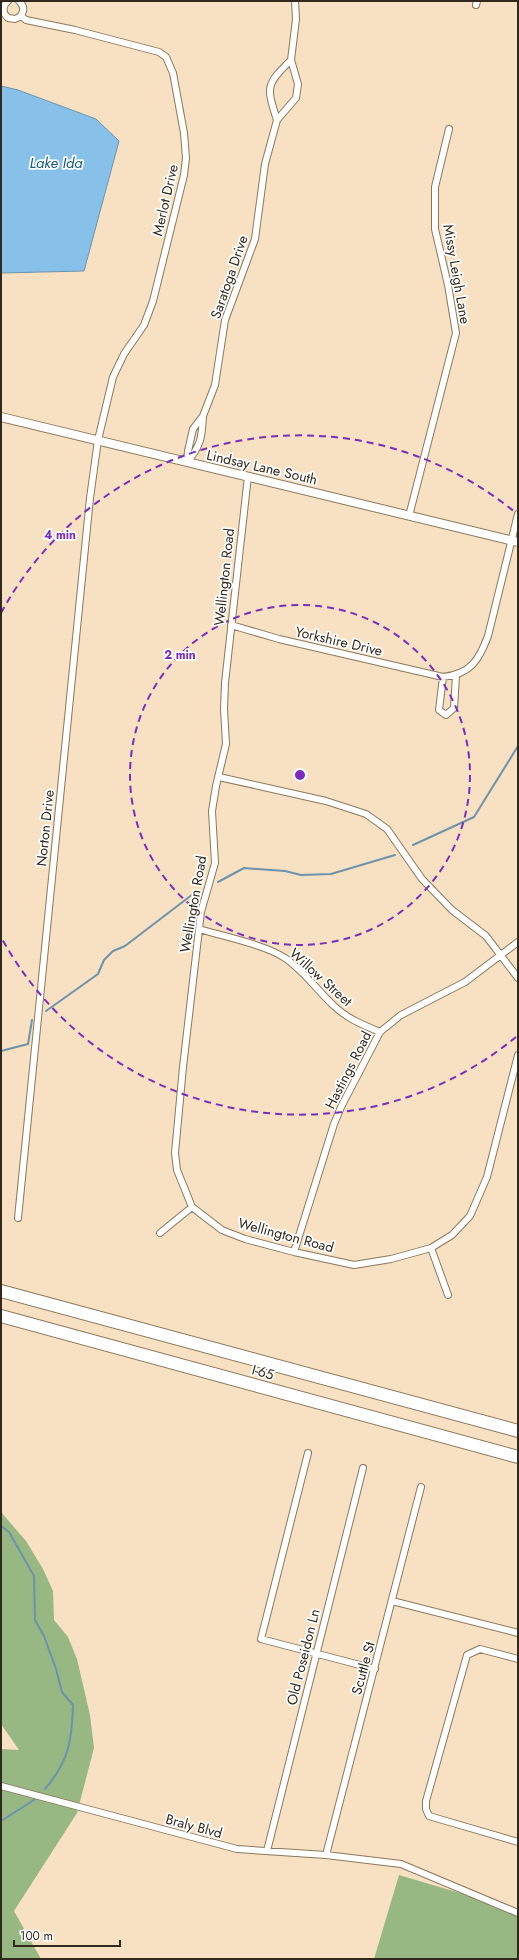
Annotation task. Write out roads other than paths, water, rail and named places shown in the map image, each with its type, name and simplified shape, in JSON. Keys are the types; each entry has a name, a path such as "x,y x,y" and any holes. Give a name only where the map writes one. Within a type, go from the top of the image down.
{"highway":[{"path":"1,1291 518,1431"},
{"name":"I-65","path":"1,1316 518,1457"}],"street":[{"name":"Merlot Drive","path":"8,1 4,9 6,16 15,19 21,16 26,20 110,39 162,54 170,64 184,132 186,158 184,175 153,301 144,325 124,354 113,377 98,440"},
{"path":"19,1 23,7 21,16"},
{"name":"Saratoga Drive","path":"187,462 193,429 203,416 215,385 225,320 256,239 265,164 277,120 296,98 298,84 292,60 296,19 295,1"},
{"path":"277,120 269,96 273,78 292,60"},
{"name":"Missy Leigh Lane","path":"409,516 456,333 448,285 435,229 435,187 449,129"},
{"name":"Saratoga Drive","path":"187,462 198,449 202,432 203,416"},
{"name":"Lindsay Lane South","path":"1,417 514,541"},
{"name":"Norton Drive","path":"18,1218 90,498 98,440"},
{"name":"Wellington Road","path":"248,476 231,625 224,709 226,744 212,811 215,863 204,896 199,928 183,1067 176,1153 177,1170 192,1207 222,1230 245,1239 294,1252 354,1264 391,1259 432,1248 452,1235 470,1216 487,1177 518,1055"},
{"name":"Yorkshire Drive","path":"231,625 279,639 443,677 456,676 472,666 482,652 488,636 514,541 518,514"},
{"path":"443,677 439,710 446,715 454,708 456,676"},
{"path":"219,777 319,799 366,814 387,829 427,884 452,910 486,936 502,955 518,978"},
{"name":"Willow Street","path":"199,928 268,950 284,958 298,968 334,1006 356,1022 380,1032"},
{"name":"Hastings Road","path":"294,1252 334,1124 380,1032 402,1015 465,982 518,942"},
{"path":"160,1232 192,1207"},
{"path":"432,1248 448,1295"},
{"path":"308,1453 262,1639 375,1669"},
{"name":"Old Poseidon Ln","path":"267,1851 364,1468"},
{"name":"Scuttle St","path":"326,1855 421,1487"},
{"path":"392,1601 518,1633"},
{"path":"518,1659 480,1649 467,1655 426,1801 426,1808 429,1816 518,1842"},
{"name":"Braly Blvd","path":"1,1786 236,1849 326,1855 401,1864 518,1913"}],"water":[{"name":"Lake Ida","path":"1,86 18,90 96,119 119,141 84,271 1,273"}],"waterway":[{"path":"413,845 474,817 518,746"},
{"path":"218,882 244,868 285,871 301,875 331,874 395,855"},
{"path":"46,1011 98,974 104,960 113,951 125,946 197,891"},
{"path":"1,1051 28,1044 32,1020"},
{"path":"1,1526 9,1532 34,1576 35,1620 44,1636 56,1669 62,1692 73,1705 72,1729 68,1750 59,1769 45,1789"},
{"path":"1,1821 34,1800"}]}
